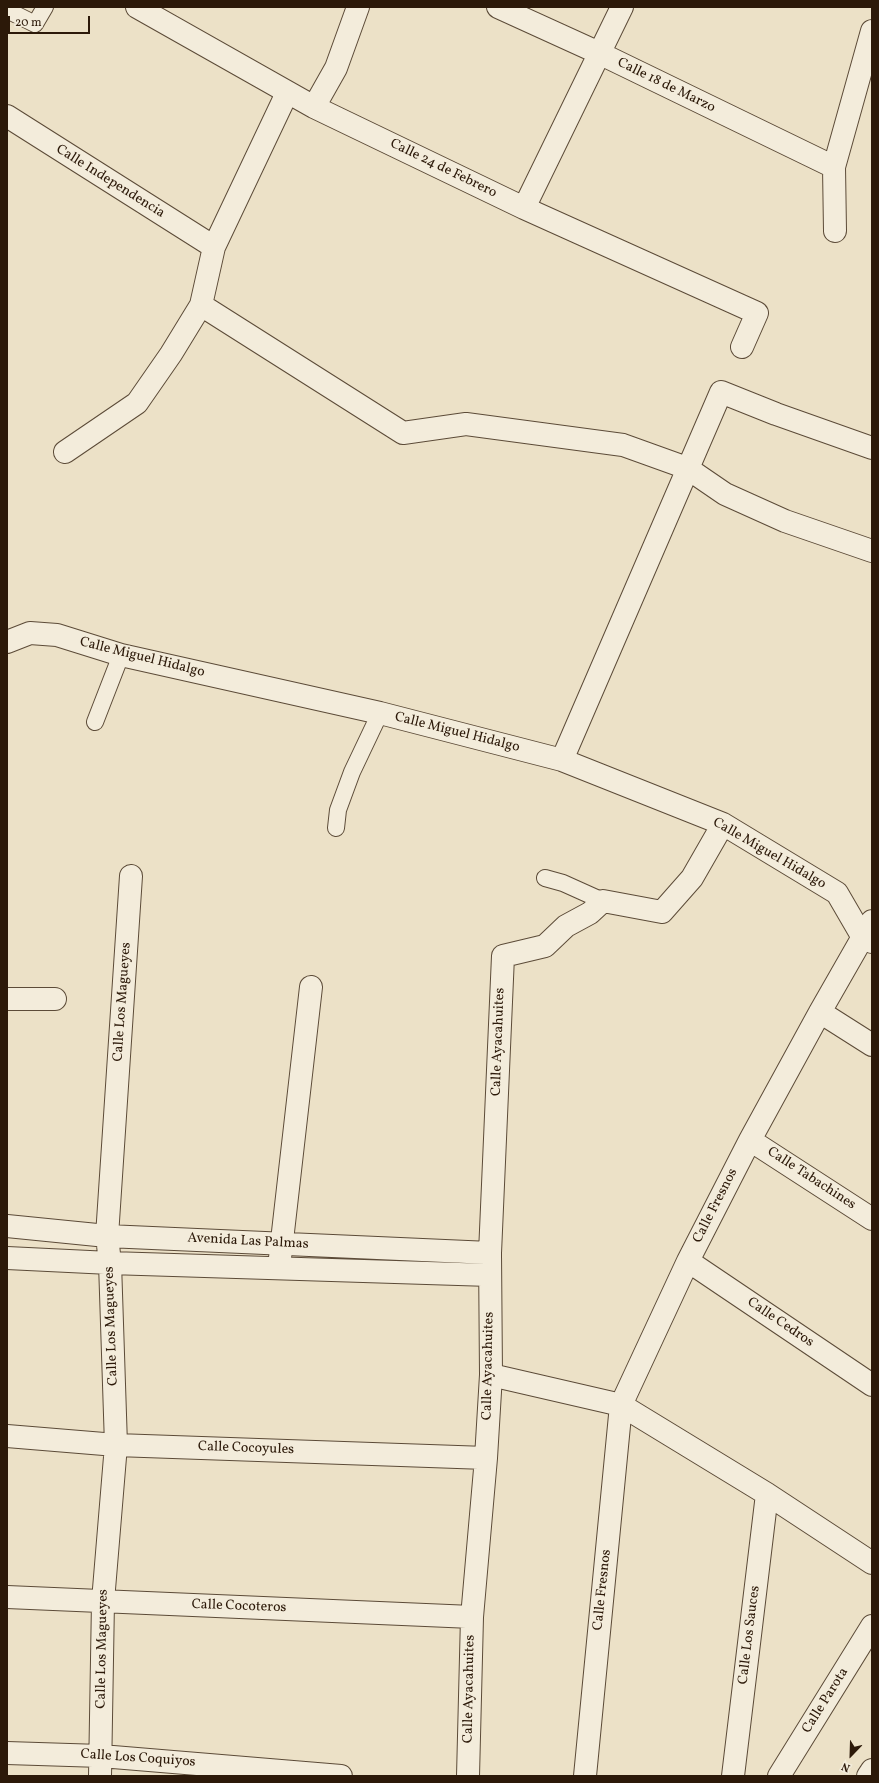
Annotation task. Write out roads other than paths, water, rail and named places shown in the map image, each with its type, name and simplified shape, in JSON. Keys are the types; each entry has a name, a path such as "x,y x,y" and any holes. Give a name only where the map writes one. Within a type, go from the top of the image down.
{"street":[{"name":"Calle 24 de Febrero","path":"137,7 314,107 524,208 757,313 742,347"},
{"path":"314,107 336,68 358,7"},
{"name":"Calle 18 de Marzo","path":"498,7 834,167"},
{"path":"524,208 622,7"},
{"path":"835,231 834,167 872,31"},
{"path":"65,452 137,403 171,354 201,305 214,247 287,93"},
{"name":"Calle Independencia","path":"7,116 214,247"},
{"path":"201,305 403,433 466,424 623,445 687,468 732,497 785,521 872,551"},
{"path":"562,760 721,392 776,414 872,448"},
{"name":"Calle Miguel Hidalgo","path":"7,642 30,633 57,635 122,655 380,713 562,760 723,824 837,893 869,933"},
{"path":"604,901 662,912 692,878 723,824"},
{"name":"Calle Los Magueyes","path":"100,1766 103,1601 116,1445 110,1263 107,1236 131,876"},
{"name":"Calle Ayacahuites","path":"468,1776 472,1617 486,1458 491,1375 490,1253 503,956 545,946 566,926 590,913 604,901"},
{"name":"Calle Fresnos","path":"585,1776 621,1405 688,1261 750,1140 820,1012 869,933"},
{"path":"279,1268 311,987"},
{"path":"7,999 54,999"},
{"path":"820,1012 872,1045"},
{"name":"Calle Tabachines","path":"750,1140 872,1219"},
{"name":"Avenida Las Palmas","path":"7,1226 107,1236 490,1253"},
{"path":"7,1258 110,1263 490,1275"},
{"name":"Calle Cedros","path":"688,1261 872,1385"},
{"path":"491,1375 621,1405 767,1494 872,1563"},
{"name":"Calle Cocoyules","path":"7,1436 116,1445 486,1458"},
{"name":"Calle Los Sauces","path":"734,1776 767,1494"},
{"name":"Calle Cocoteros","path":"7,1597 472,1617"},
{"name":"Calle Parota","path":"779,1776 872,1626"},
{"name":"Calle Los Coquiyos","path":"7,1753 100,1766 340,1776"},
{"path":"868,1776 872,1770"}],"lane":[{"path":"7,10 35,24 45,7"},
{"path":"95,722 122,655"},
{"path":"336,828 338,810 352,772 380,713"},
{"path":"545,878 563,882 604,901"}]}
